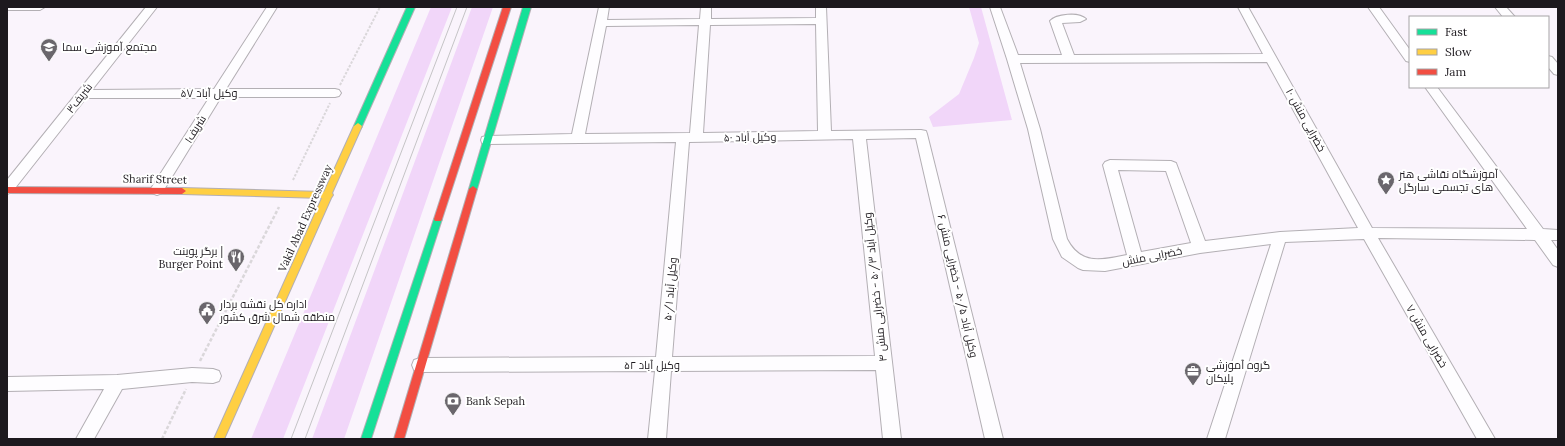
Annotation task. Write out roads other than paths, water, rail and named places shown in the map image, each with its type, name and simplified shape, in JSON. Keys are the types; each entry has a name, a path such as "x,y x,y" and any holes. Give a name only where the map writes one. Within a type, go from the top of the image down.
{"main road":[{"name":"Vakil Abad Expressway","path":"219,439 329,195 411,7"},
{"path":"366,439 507,7"},
{"path":"399,439 527,7"},
{"path":"467,180 478,169"},
{"name":"Sharif Street","path":"7,190 157,190 329,195"},
{"path":"444,201 455,191"}],"street":[{"path":"7,7 40,7"},
{"name":"شریف٣","path":"7,190 152,7"},
{"name":"شریف١","path":"157,190 272,7"},
{"path":"578,138 604,7"},
{"name":"وکیل آباد ۵۰/۱","path":"657,439 663,365 689,138 706,7"},
{"path":"821,7 825,136"},
{"name":"خضرایی منش","path":"995,7 1013,59 1034,129 1060,239 1067,253 1083,264 1105,265 1200,247 1280,237 1368,233 1558,235"},
{"name":"خضرایی منش ۱۰","path":"1243,7 1368,233"},
{"path":"1373,7 1409,57"},
{"path":"1500,7 1508,16"},
{"path":"1069,58 1056,21 1061,19 1080,19"},
{"path":"601,23 822,21"},
{"path":"1013,59 1272,58"},
{"path":"1549,61 1558,72"},
{"path":"1432,88 1558,261"},
{"name":"۵۷ وکیل آباد","path":"82,94 335,93"},
{"name":"۵۰ وکیل آباد","path":"487,140 922,134"},
{"name":"وکیل آباد ۵۰/۵ - خضرایی منش ۶","path":"922,134 994,439"},
{"name":"وکیل آباد ۵۰/۳ - خضرایی منش ۴","path":"859,135 892,439"},
{"path":"1136,260 1110,165 1171,166 1200,247"},
{"name":"خضرایی منش ۷","path":"1368,233 1486,439"},
{"path":"1216,439 1280,237"},
{"name":"۵۲ وکیل آباد","path":"420,365 883,363"},
{"path":"7,384 117,382 192,375 213,376"},
{"path":"85,439 117,382"}],"tram line":[{"path":"291,439 457,7"},
{"path":"305,439 467,7"}],"place":[{"name":"مجتمع آموزشی سما","path":"49,62"},
{"name":"آموزشگاه نقاشی هنر های تجسمی سارگل","path":"1386,195"},
{"name":"برگر پوینت | Burger Point","path":"236,272"},
{"name":"اداره کل نقشه بردار منطقه شمال شرق کشور","path":"207,325"},
{"name":"گروه آموزشی پلیکان","path":"1193,386"},
{"name":"Bank Sepah","path":"453,416"}]}
